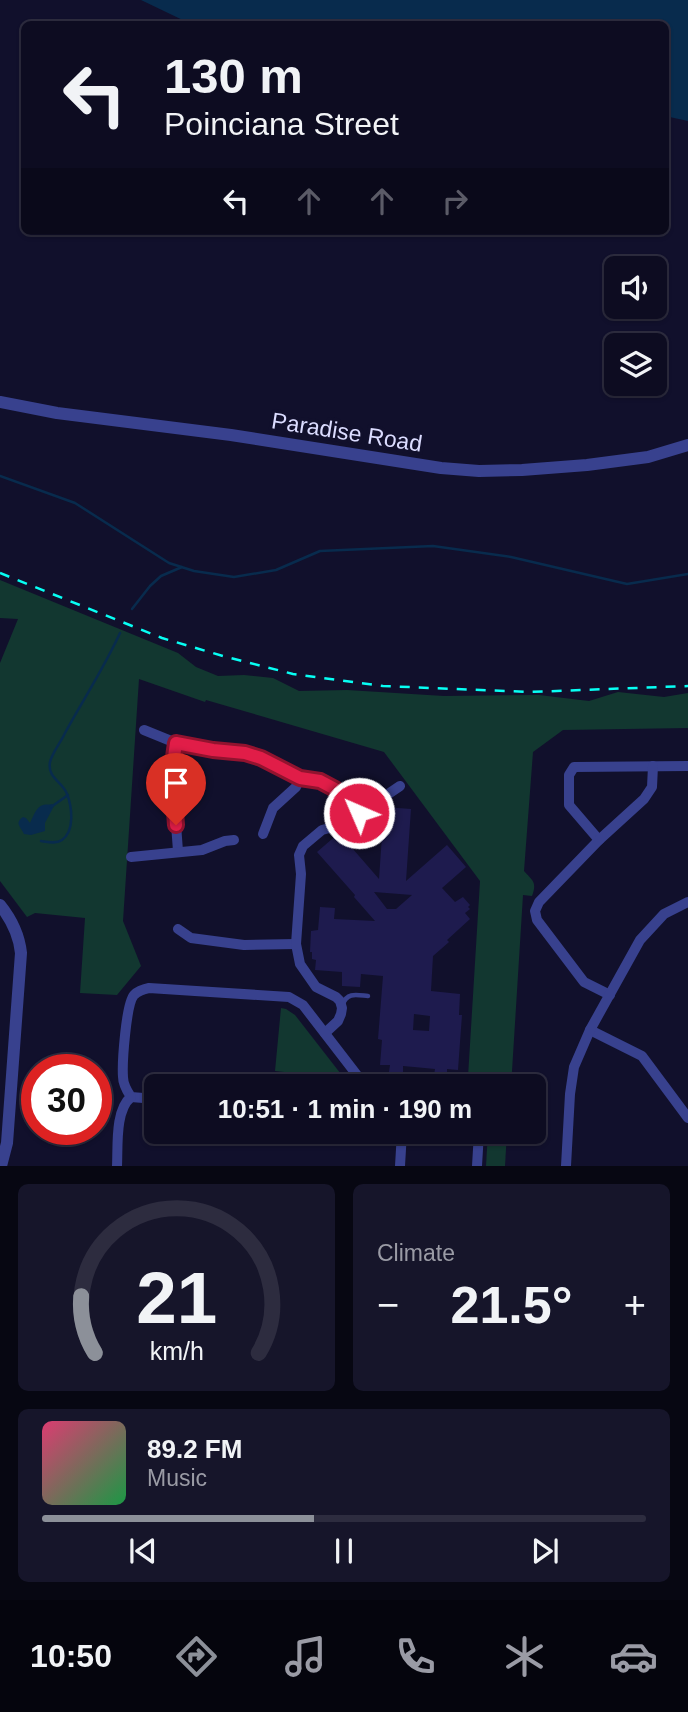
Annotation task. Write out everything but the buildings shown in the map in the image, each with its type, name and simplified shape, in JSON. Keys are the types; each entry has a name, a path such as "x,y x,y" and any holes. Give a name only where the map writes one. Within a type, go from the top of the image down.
{"street":[{"name":"Paradise Road","path":"0,402 57,413 231,435 441,468 479,471 587,465 648,457 688,445"},
{"path":"144,730 176,743 245,753 261,758 300,778 320,781 335,789 359,813"},
{"path":"176,743 172,771 178,851"},
{"path":"610,995 584,982 537,920 535,911 539,902 599,840 644,799 652,788 653,766"},
{"path":"599,840 569,805 569,775 574,767 688,766"},
{"path":"263,834 273,808 296,787 300,778"},
{"path":"325,1033 338,1021 342,1008 336,997 316,987 300,964 296,944 301,874 299,855 303,846 322,830 344,824 400,786"},
{"path":"131,857 202,850 234,840"},
{"path":"566,1166 574,1067 590,1030 640,940 664,914 688,902"},
{"path":"0,905 15,927 21,953 6,1078 7,1143 1,1166"},
{"path":"178,929 191,939 244,945 296,944"},
{"path":"131,1097 123,1077 127,1011 133,996 149,988 289,997 303,1005 356,1074"},
{"path":"590,1030 642,1056 688,1118"},
{"path":"117,1166 120,1114 124,1102 131,1097 144,1098"},
{"path":"400,1166 401,1144"},
{"path":"477,1166 478,1144"}],"lane":[{"path":"342,1008 347,997 368,996"}],"green space":[{"path":"0,580 178,653 196,667 218,676 273,678 299,691 347,690 444,696 539,695 589,701 618,692 664,697 688,693 688,728 563,730 533,752 524,871 532,880 534,888 532,896 523,895 512,1074 468,1074 480,881 384,752 206,700 205,702 139,679 123,921 141,966 117,995 80,993 85,918 35,913 27,917 0,881 0,663 18,619 0,618"},
{"path":"281,1008 295,1015 341,1074 293,1074 275,1071"},
{"path":"487,1144 506,1144 505,1166 486,1166"}],"water":[{"path":"141,0 688,0 688,121 669,117 669,21 185,21"},
{"path":"52,804 54,806 45,823 45,831 24,834 19,825 20,819 26,818 30,823 38,808"}],"waterway":[{"path":"0,476 75,503 169,563 194,571 234,577 276,570 320,551 433,546 511,557 627,584 688,574"},
{"path":"132,609 161,576 182,567"},
{"path":"41,841 60,841 69,831 69,799 53,776 50,762 120,633"},
{"path":"51,807 68,795"}],"railway":[{"path":"0,573 162,638 293,674 383,686 529,692 688,686"}],"route":[{"path":"176,825 172,771 176,743 245,753 261,758 300,778 320,781 335,789 359,813"}]}
